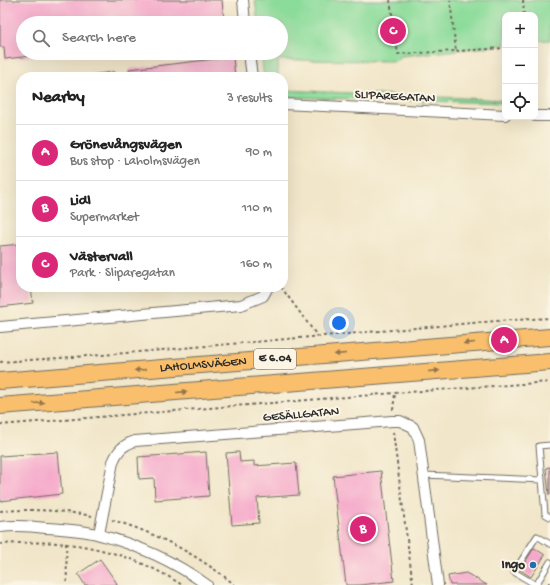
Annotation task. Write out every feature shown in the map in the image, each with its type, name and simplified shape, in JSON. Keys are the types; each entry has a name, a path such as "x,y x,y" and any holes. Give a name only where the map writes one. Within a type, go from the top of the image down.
{"highway":[{"name":"LAHOLMSVÄGEN","path":"0,381 550,337"},
{"name":"LAHOLMSVÄGEN","path":"0,406 550,362"}],"street":[{"path":"243,0 245,16"},
{"path":"250,60 251,72"},
{"name":"SLIPAREGATAN","path":"288,104 502,115"},
{"path":"538,116 550,116"},
{"path":"0,327 241,305 263,296 265,292"},
{"name":"GESÄLLGATAN","path":"99,534 113,462 118,452 124,445 135,440 392,420 400,421 413,427 419,440 438,585"},
{"path":"0,527 32,526 99,534 147,551 188,571 207,585"}],"lane":[{"path":"550,445 539,446 545,514 550,517"},
{"path":"423,475 542,480"},
{"path":"550,544 536,536 514,572 536,585 550,562"}],"path":[{"path":"390,0 398,54 502,48"},
{"path":"450,0 456,51"},
{"path":"523,0 524,12"},
{"path":"285,292 318,337"},
{"path":"0,362 318,337 496,321 550,318"},
{"path":"0,425 550,382"},
{"path":"395,393 392,420 413,585"},
{"path":"0,544 66,544 89,547 148,567 182,585"},
{"path":"66,544 67,585"},
{"path":"548,585 550,581"}],"green space":[{"path":"255,0 550,0 550,40 538,41 538,12 502,12 502,45 401,56 395,61 278,60 288,60 288,16 257,16"},
{"path":"262,60 278,60 278,72 263,72"},
{"path":"288,90 502,100 502,103 288,97"}],"building":[{"path":"0,0 222,0 224,16 16,16 16,58 5,59 4,47 0,47"},
{"path":"207,60 233,60 234,72 129,72 129,69"},
{"path":"16,244 16,292 32,292 33,303 0,307 0,246"},
{"path":"58,452 62,494 0,501 0,456"},
{"path":"206,452 209,496 155,500 154,478 139,479 138,457"},
{"path":"239,452 240,462 254,461 254,466 296,463 299,495 257,498 259,523 232,525 226,453"},
{"path":"550,467 550,495 549,495 546,468"},
{"path":"381,471 394,581 346,585 333,476"},
{"path":"534,548 545,555 531,577 520,570"},
{"path":"100,559 117,585 85,585 78,574"},
{"path":"466,573 487,585 450,585 448,576"}],"place":[{"name":"Västervall","path":"393,31"},
{"name":"Grönevångsvägen","path":"504,340"},
{"name":"Lidl","path":"363,529"},
{"name":"Ingo","path":"533,565"}]}
